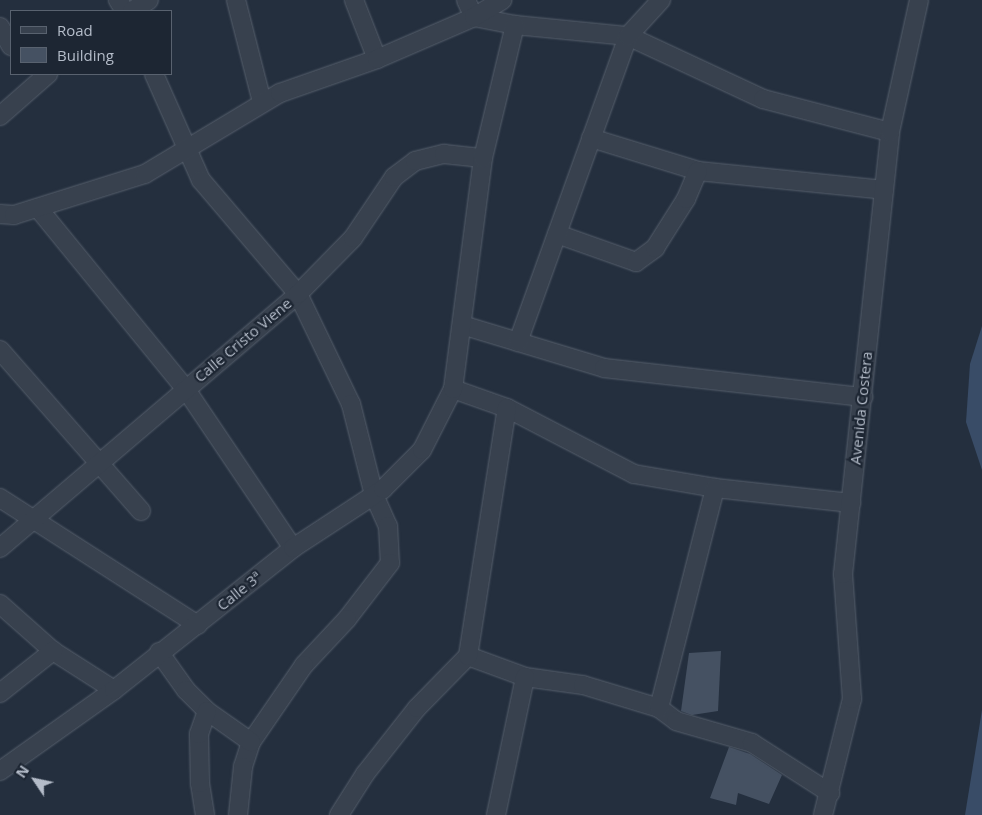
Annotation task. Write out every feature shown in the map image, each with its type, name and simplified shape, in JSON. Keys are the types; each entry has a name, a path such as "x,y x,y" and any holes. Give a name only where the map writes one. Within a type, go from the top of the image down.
{"street":[{"path":"134,10 149,0"},
{"path":"236,0 262,102"},
{"path":"354,0 377,59"},
{"path":"466,0 474,17"},
{"path":"0,214 14,215 146,174 262,102 377,59 474,17 502,0"},
{"path":"518,342 628,36 661,0"},
{"name":"Avenida Costera","path":"823,815 852,699 843,574 890,132 920,0"},
{"path":"474,17 515,25 628,36 763,99 890,132"},
{"name":"Calle 3ª","path":"0,772 114,690 159,652 198,625 293,548 374,495 422,450 453,389 483,158 515,25"},
{"path":"0,27 10,44"},
{"path":"154,75 189,148 201,180 221,207 298,294 351,404 374,495 388,526 390,563 347,619 304,665 251,742 243,767 238,815"},
{"path":"0,116 37,77"},
{"path":"591,138 698,171 884,190"},
{"name":"Calle Cristo Viene","path":"0,548 30,520 298,294 353,238 394,177 415,161 444,154 483,158"},
{"path":"557,234 636,262 654,248 686,199 698,171"},
{"path":"38,208 185,388 293,548"},
{"path":"462,325 604,368 863,397"},
{"path":"0,350 141,511"},
{"path":"453,389 507,408 634,474 715,488 851,503"},
{"path":"338,815 364,774 417,708 468,656 507,408"},
{"path":"659,708 715,488"},
{"path":"0,498 30,520 198,625"},
{"path":"0,604 53,651 114,690"},
{"path":"0,693 53,651"},
{"path":"159,652 186,690 207,711 251,742"},
{"path":"468,656 525,677 583,685 659,708 676,721 752,743 830,793"},
{"path":"496,815 525,677"},
{"path":"205,815 200,783 199,734 207,711"}],"water":[{"path":"982,326 982,470 966,422 970,364"},
{"path":"982,710 982,815 965,815"}],"building":[{"path":"721,651 718,711 692,715 681,711 689,653"},
{"path":"729,747 750,754 782,775 769,804 738,793 736,805 710,798"}]}
